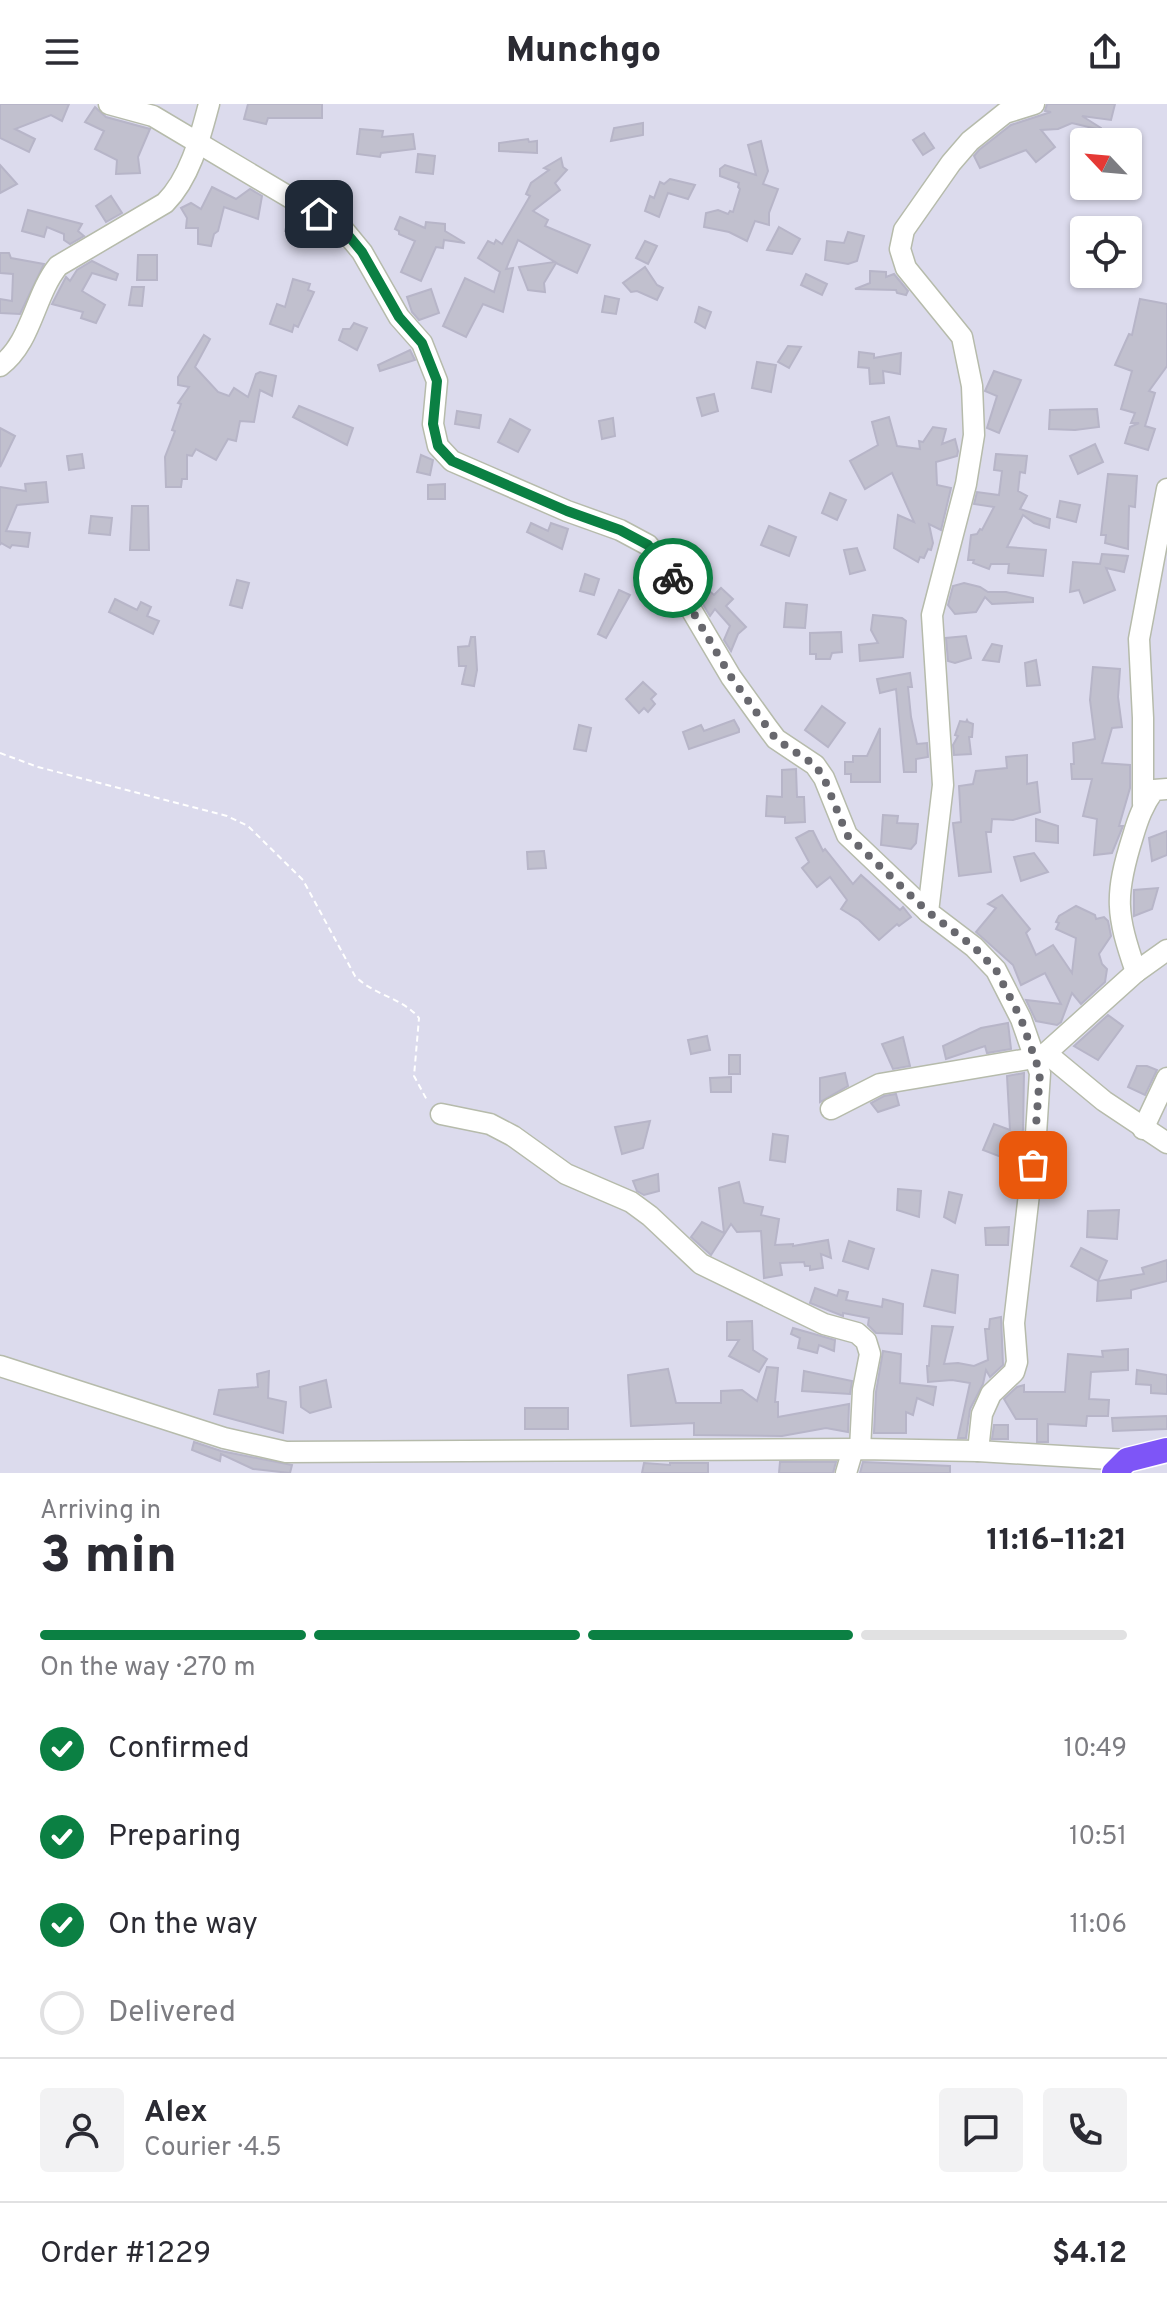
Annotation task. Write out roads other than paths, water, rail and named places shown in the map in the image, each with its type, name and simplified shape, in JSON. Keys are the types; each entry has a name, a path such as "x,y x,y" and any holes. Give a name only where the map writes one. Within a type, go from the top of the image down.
{"main road":[{"path":"1120,1466 1167,1450"}],"street":[{"path":"109,104 153,116 343,229 362,252 399,317 422,343 437,381 433,424 438,446 452,461 567,511 620,530 648,545 666,567 731,677 776,739 815,765 824,778 847,835 928,912 974,947 996,970 1040,1056 1040,1073 1014,1323 1017,1362 1014,1372 991,1394 986,1404 978,1451"},
{"path":"0,366 11,357 22,340 46,280 58,266 165,203 176,193 199,143 209,104"},
{"path":"928,912 943,785 932,615 966,484 974,435 973,398 962,337 906,268 900,249 904,230 970,141 1005,113 1034,104"},
{"path":"1136,972 1122,931 1119,893 1121,873 1143,804 1139,639 1167,489"},
{"path":"1145,607 1167,602"},
{"path":"1143,804 1154,790 1167,789"},
{"path":"831,1109 880,1084 1040,1056 1136,972 1167,950"},
{"path":"1040,1056 1167,1143"},
{"path":"1143,1129 1167,1078"},
{"path":"441,1114 490,1124 513,1136 566,1174 631,1202 701,1264 824,1324 857,1333 866,1341 870,1354 856,1449 846,1473"},
{"path":"0,1366 224,1438 286,1452 978,1451 1120,1466"}]}
